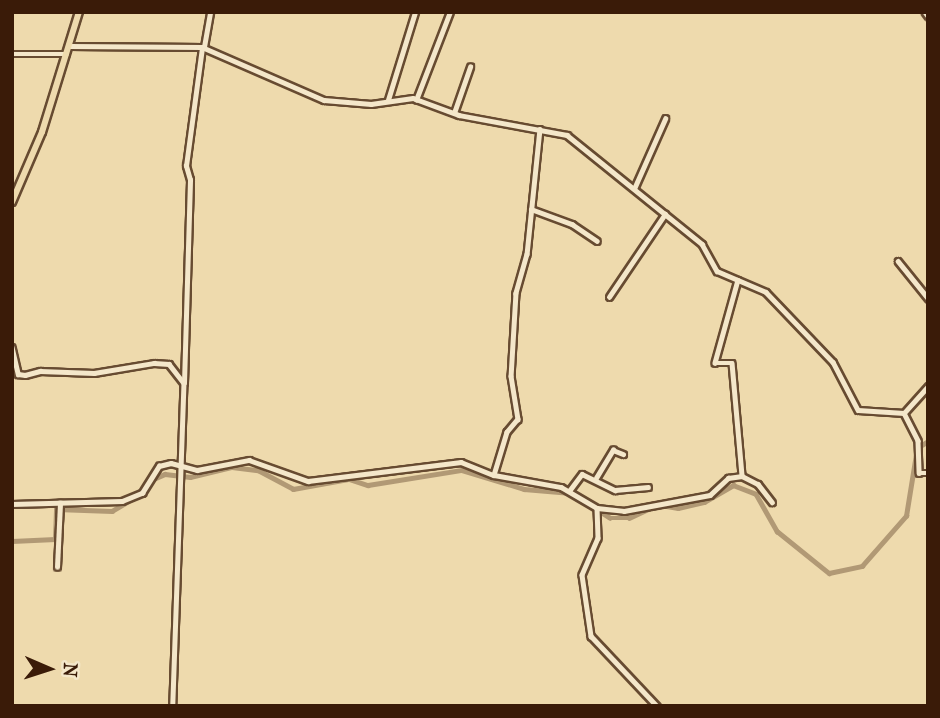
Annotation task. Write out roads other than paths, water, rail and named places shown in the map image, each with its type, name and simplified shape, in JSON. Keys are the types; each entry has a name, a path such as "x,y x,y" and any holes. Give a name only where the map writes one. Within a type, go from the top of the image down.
{"main road":[{"path":"12,202 68,54 79,12"}],"street":[{"path":"173,706 190,180 186,166 210,12"},
{"path":"388,100 415,12"},
{"path":"416,100 450,12"},
{"path":"70,46 203,47 324,100 416,100 454,113 540,129 577,141 702,244 717,271 759,285 825,354 858,410 904,413"},
{"path":"12,54 68,54"},
{"path":"454,113 470,67"},
{"path":"634,189 665,119"},
{"path":"494,475 507,432 518,419 511,376 516,296 527,254 540,129"},
{"path":"531,209 572,224 597,241"},
{"path":"610,296 665,214"},
{"path":"898,261 928,298"},
{"path":"738,280 715,363 732,363 741,476"},
{"path":"12,347 18,373 25,376 40,371 94,373 154,363 169,364 184,383"},
{"path":"904,413 928,386"},
{"path":"904,413 918,441 919,473 928,473"},
{"path":"596,478 613,450 623,454"},
{"path":"12,504 122,502 142,493 159,466 182,466 197,470 248,460 308,481 342,472 367,477 468,461 494,475 569,491 597,508 624,512 710,495 728,478 741,476 758,484 772,502"},
{"path":"569,491 578,474 596,478 626,492 648,487"},
{"path":"57,567 60,503"},
{"path":"597,508 598,538 582,575 591,636 657,706"}],"waterway":[{"path":"661,505 678,508 704,502 733,485 756,494 777,531 829,573 862,566 906,516 917,448 928,441"},
{"path":"149,481 165,474 190,477 232,467 258,470 293,489 349,479 368,485 462,470 524,489 571,493"},
{"path":"12,541 55,539 56,509 112,511 144,492"},
{"path":"578,497 610,518 629,518 650,508"}]}
